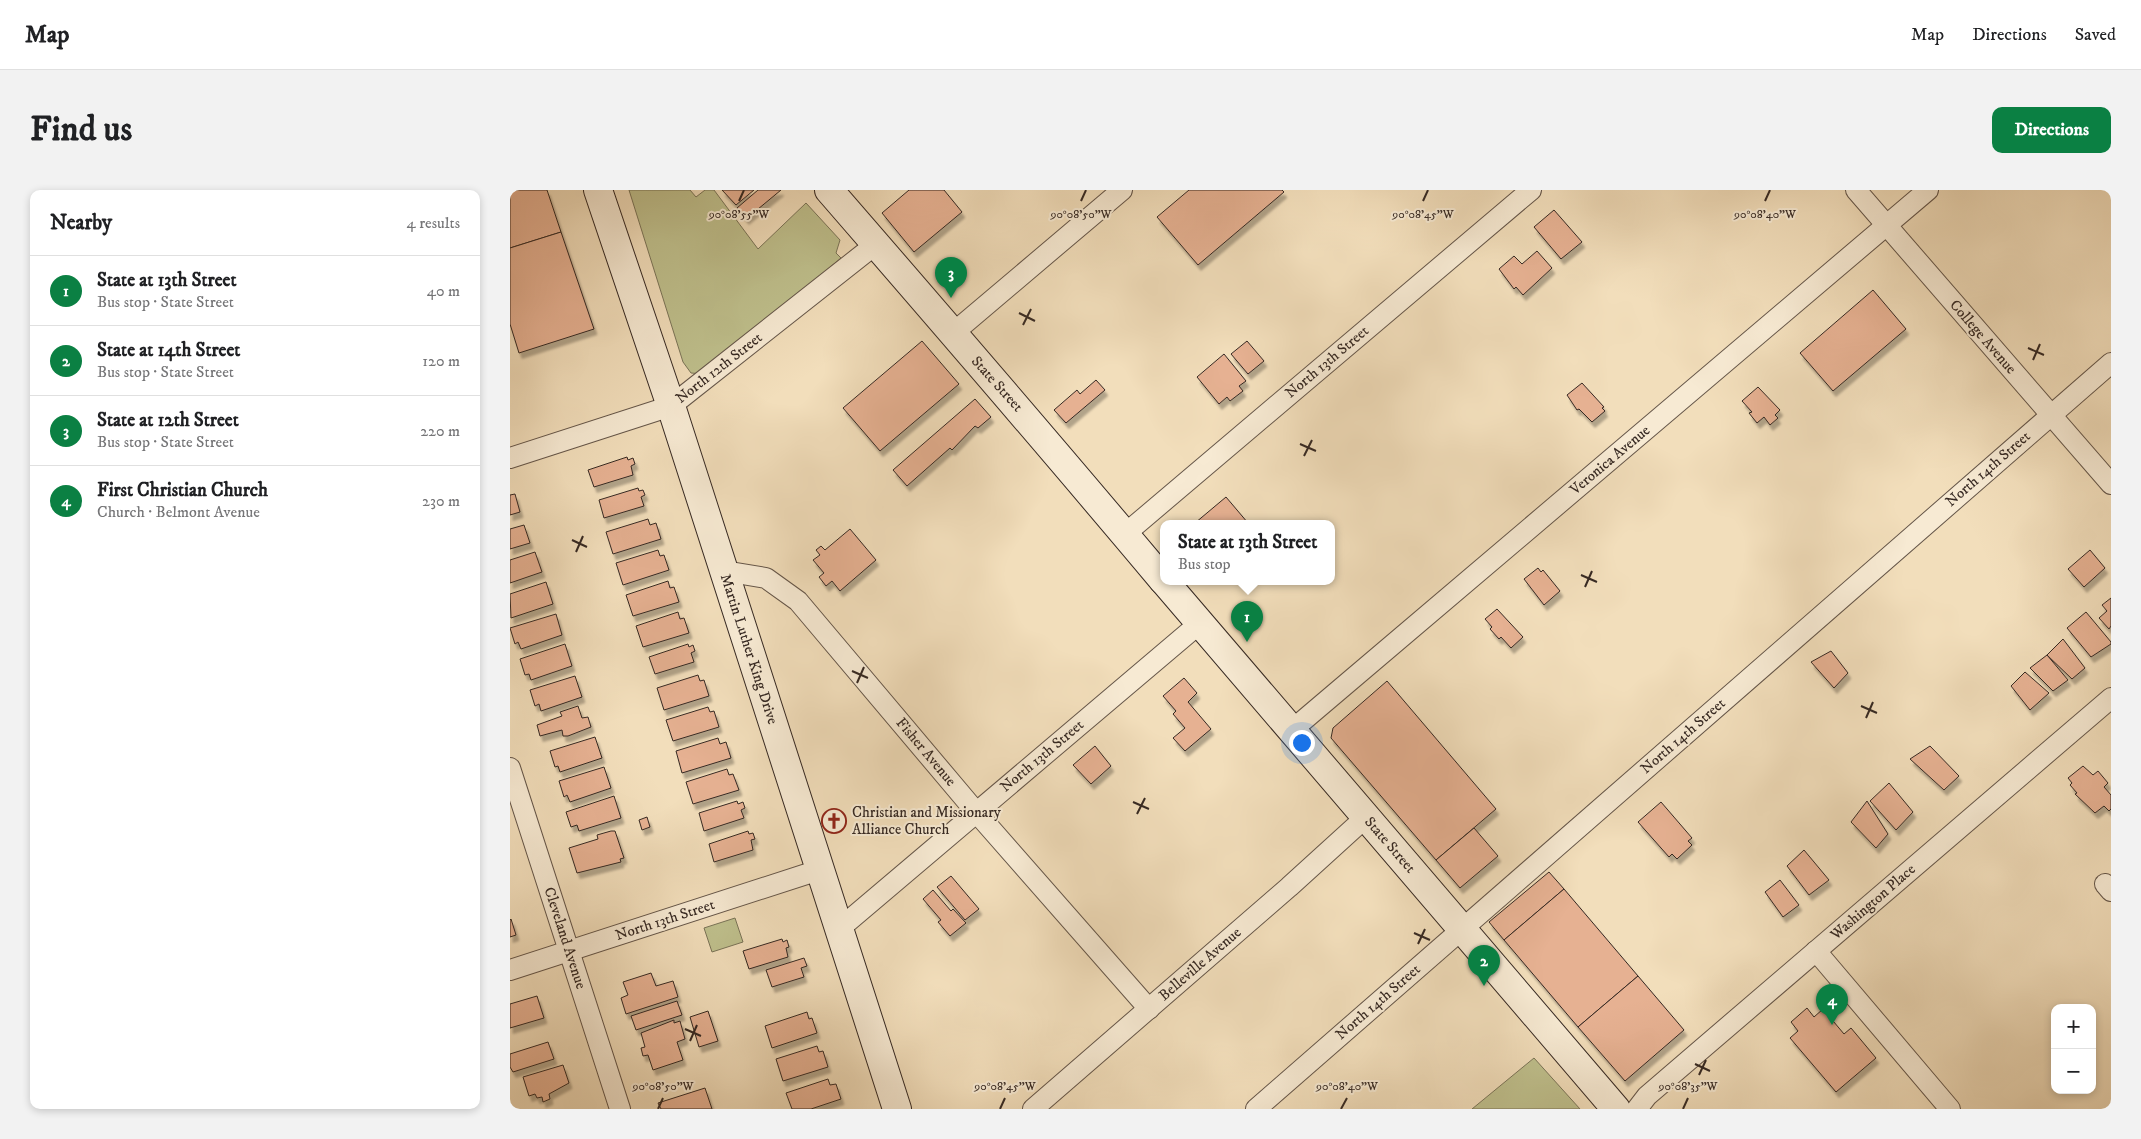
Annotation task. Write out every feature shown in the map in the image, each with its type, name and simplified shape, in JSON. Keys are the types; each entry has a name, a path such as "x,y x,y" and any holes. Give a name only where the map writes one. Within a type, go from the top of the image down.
{"main road":[{"name":"Martin Luther King Drive","path":"598,190 671,406 897,1109"},
{"name":"State Street","path":"829,190 952,334 1027,418 1160,575"},
{"name":"State Street","path":"1168,585 1616,1109"}],"street":[{"path":"952,334 1122,190"},
{"name":"North 13th Street","path":"1125,534 1531,190"},
{"name":"College Avenue","path":"1856,190 2111,484"},
{"name":"Veronica Avenue","path":"1292,730 1928,190"},
{"name":"North 12th Street","path":"510,458 671,406 876,244"},
{"name":"North 14th Street","path":"1256,1109 1461,928 2111,363"},
{"name":"Fisher Avenue","path":"724,571 766,578 798,601 976,812 1149,1009"},
{"name":"North 13th Street","path":"839,929 1200,623"},
{"name":"Washington Place","path":"1637,1109 1647,1096 2111,698"},
{"name":"Cleveland Avenue","path":"510,768 620,1109"},
{"name":"Belleville Avenue","path":"1033,1109 1289,887 1366,817"},
{"name":"North 13th Street","path":"510,970 819,870"},
{"path":"1816,951 1950,1109"}],"green space":[{"path":"629,190 690,190 696,197 705,190 714,190 758,249 806,203 840,240 836,253 841,258 704,374 691,373 683,362"},
{"path":"735,918 743,942 712,952 704,928"},
{"path":"1534,1058 1580,1109 1472,1109"}],"building":[{"path":"510,190 547,190 561,232 510,248"},
{"path":"722,190 754,190 736,205"},
{"path":"758,190 781,190 746,219 737,208"},
{"path":"909,190 944,190 962,212 914,252 882,213"},
{"path":"1189,190 1282,190 1284,192 1198,265 1157,217"},
{"path":"1554,210 1582,242 1561,259 1534,227"},
{"path":"561,232 594,329 519,353 510,324 510,248"},
{"path":"1537,251 1552,268 1523,295 1516,287 1514,289 1499,269 1514,256 1522,264"},
{"path":"1873,290 1906,329 1833,391 1800,353"},
{"path":"922,341 959,384 880,451 843,408"},
{"path":"1247,341 1264,361 1248,374 1231,354"},
{"path":"1224,354 1246,381 1239,386 1243,391 1230,401 1227,397 1219,404 1197,377"},
{"path":"1096,380 1105,390 1066,423 1054,410 1077,390 1080,394"},
{"path":"1582,383 1604,407 1602,408 1605,411 1592,422 1579,409 1577,410 1567,395"},
{"path":"1758,387 1780,410 1775,415 1778,418 1770,425 1764,417 1757,423 1749,413 1752,412 1742,401"},
{"path":"975,399 991,417 978,428 975,426 952,450 950,448 907,486 893,470"},
{"path":"627,457 628,460 633,458 635,464 631,466 633,475 594,487 588,470"},
{"path":"638,488 639,491 643,490 645,495 641,497 644,506 604,518 599,500"},
{"path":"515,494 520,512 510,515 510,495"},
{"path":"1226,497 1245,520 1199,520"},
{"path":"648,519 650,525 656,523 661,539 613,554 606,532"},
{"path":"524,525 530,543 510,549 510,529"},
{"path":"850,529 876,560 840,591 832,581 826,586 819,577 824,573 813,560 820,555 816,550 821,546 825,550"},
{"path":"658,550 660,556 664,555 669,570 623,585 616,563"},
{"path":"2090,550 2105,568 2084,587 2068,569"},
{"path":"535,552 542,572 510,583 510,560"},
{"path":"1538,568 1541,572 1543,570 1560,591 1544,605 1524,579"},
{"path":"668,581 670,588 674,587 679,602 633,616 626,595"},
{"path":"546,582 553,604 511,618 510,594"},
{"path":"2111,598 2111,626 2109,629 2099,618 2107,611 2102,605"},
{"path":"1497,609 1523,637 1511,648 1490,629 1492,627 1485,619"},
{"path":"678,612 680,619 684,618 689,633 643,647 636,626"},
{"path":"2086,612 2111,642 2111,644 2091,657 2067,628"},
{"path":"556,614 562,635 521,649 518,642 515,644 510,628"},
{"path":"2063,639 2085,668 2072,679 2047,655"},
{"path":"565,644 572,666 531,680 529,674 525,675 520,659"},
{"path":"688,644 689,647 693,645 695,651 691,653 694,662 655,674 649,657"},
{"path":"1831,651 1848,673 1834,688 1811,662"},
{"path":"2047,655 2068,680 2053,691 2030,668"},
{"path":"2025,672 2049,693 2030,710 2011,686"},
{"path":"698,675 700,681 704,680 709,696 664,710 657,688"},
{"path":"575,676 582,697 541,711 539,704 535,706 530,690"},
{"path":"1184,678 1197,693 1188,702 1211,729 1185,751 1173,738 1185,728 1173,714 1176,711 1163,696"},
{"path":"1387,681 1496,809 1436,860 1331,738 1333,728"},
{"path":"578,706 582,718 588,717 591,727 568,736 563,736 562,730 540,736 537,725 562,716 560,712"},
{"path":"708,707 710,712 714,711 719,727 673,741 666,720"},
{"path":"595,737 602,758 560,772 558,766 555,767 550,751"},
{"path":"718,738 720,744 726,742 731,758 682,773 676,751"},
{"path":"1095,746 1111,766 1091,784 1073,765"},
{"path":"1930,746 1959,776 1944,790 1910,759"},
{"path":"2083,766 2093,775 2098,771 2108,783 2104,787 2111,795 2111,809 2109,811 2104,806 2095,813 2075,794 2077,793 2070,785 2072,783 2068,778"},
{"path":"604,767 611,788 570,802 567,795 564,797 559,781"},
{"path":"727,769 729,775 733,774 739,790 693,804 686,782"},
{"path":"1889,783 1913,812 1896,830 1870,801"},
{"path":"614,796 621,818 579,831 577,825 571,827 566,812"},
{"path":"737,801 738,804 743,802 745,808 741,810 744,818 704,831 699,813"},
{"path":"1867,801 1888,834 1876,848 1851,822"},
{"path":"1661,802 1692,838 1688,841 1692,845 1677,859 1672,854 1669,857 1638,822"},
{"path":"647,817 650,827 642,830 639,820"},
{"path":"1474,828 1498,856 1460,888 1436,860"},
{"path":"615,831 624,858 620,859 621,862 577,873 569,848 598,839 597,835"},
{"path":"748,831 749,834 753,833 755,839 751,840 753,850 714,862 709,844"},
{"path":"1804,850 1829,880 1809,895 1787,866"},
{"path":"1549,872 1564,889 1504,940 1489,922"},
{"path":"951,876 979,909 965,920 937,887"},
{"path":"1780,880 1799,905 1783,917 1765,892"},
{"path":"1564,889 1638,976 1578,1027 1504,940"},
{"path":"933,890 951,911 953,909 966,923 950,936 938,922 941,920 923,899"},
{"path":"510,920 516,935 510,937"},
{"path":"782,939 783,942 787,940 789,947 786,948 788,957 749,969 743,951"},
{"path":"804,958 807,966 801,968 804,977 772,987 766,970"},
{"path":"651,973 656,986 673,981 678,997 626,1014 621,998 628,995 623,982"},
{"path":"1638,976 1684,1030 1625,1081 1578,1027"},
{"path":"537,996 544,1018 510,1028 510,1004"},
{"path":"677,1001 682,1015 636,1030 631,1016"},
{"path":"1807,1008 1814,1017 1823,1009 1844,1034 1851,1028 1876,1058 1836,1092 1790,1038 1798,1031 1791,1022"},
{"path":"708,1011 718,1041 699,1047 690,1017"},
{"path":"807,1012 809,1019 812,1018 817,1033 772,1048 765,1026"},
{"path":"674,1020 674,1023 680,1021 685,1039 677,1042 683,1060 653,1070 648,1055 643,1056 641,1048 645,1047 641,1033"},
{"path":"548,1042 554,1059 513,1072 510,1067 510,1054"},
{"path":"817,1046 819,1052 823,1051 828,1067 783,1081 776,1059"},
{"path":"563,1065 569,1083 549,1094 550,1099 543,1102 542,1097 537,1098 535,1094 529,1096 523,1077"},
{"path":"828,1079 830,1085 836,1084 841,1099 811,1109 792,1109 786,1093"},
{"path":"705,1088 712,1109 661,1109 658,1103"}],"place":[{"name":"State at 12th Street","path":"951,298"},
{"name":"State at 13th Street","path":"1247,642"},
{"name":"Christian and Missionary Alliance Church","path":"834,821"},
{"name":"State at 14th Street","path":"1484,986"},
{"name":"First Christian Church","path":"1832,1025"}]}
